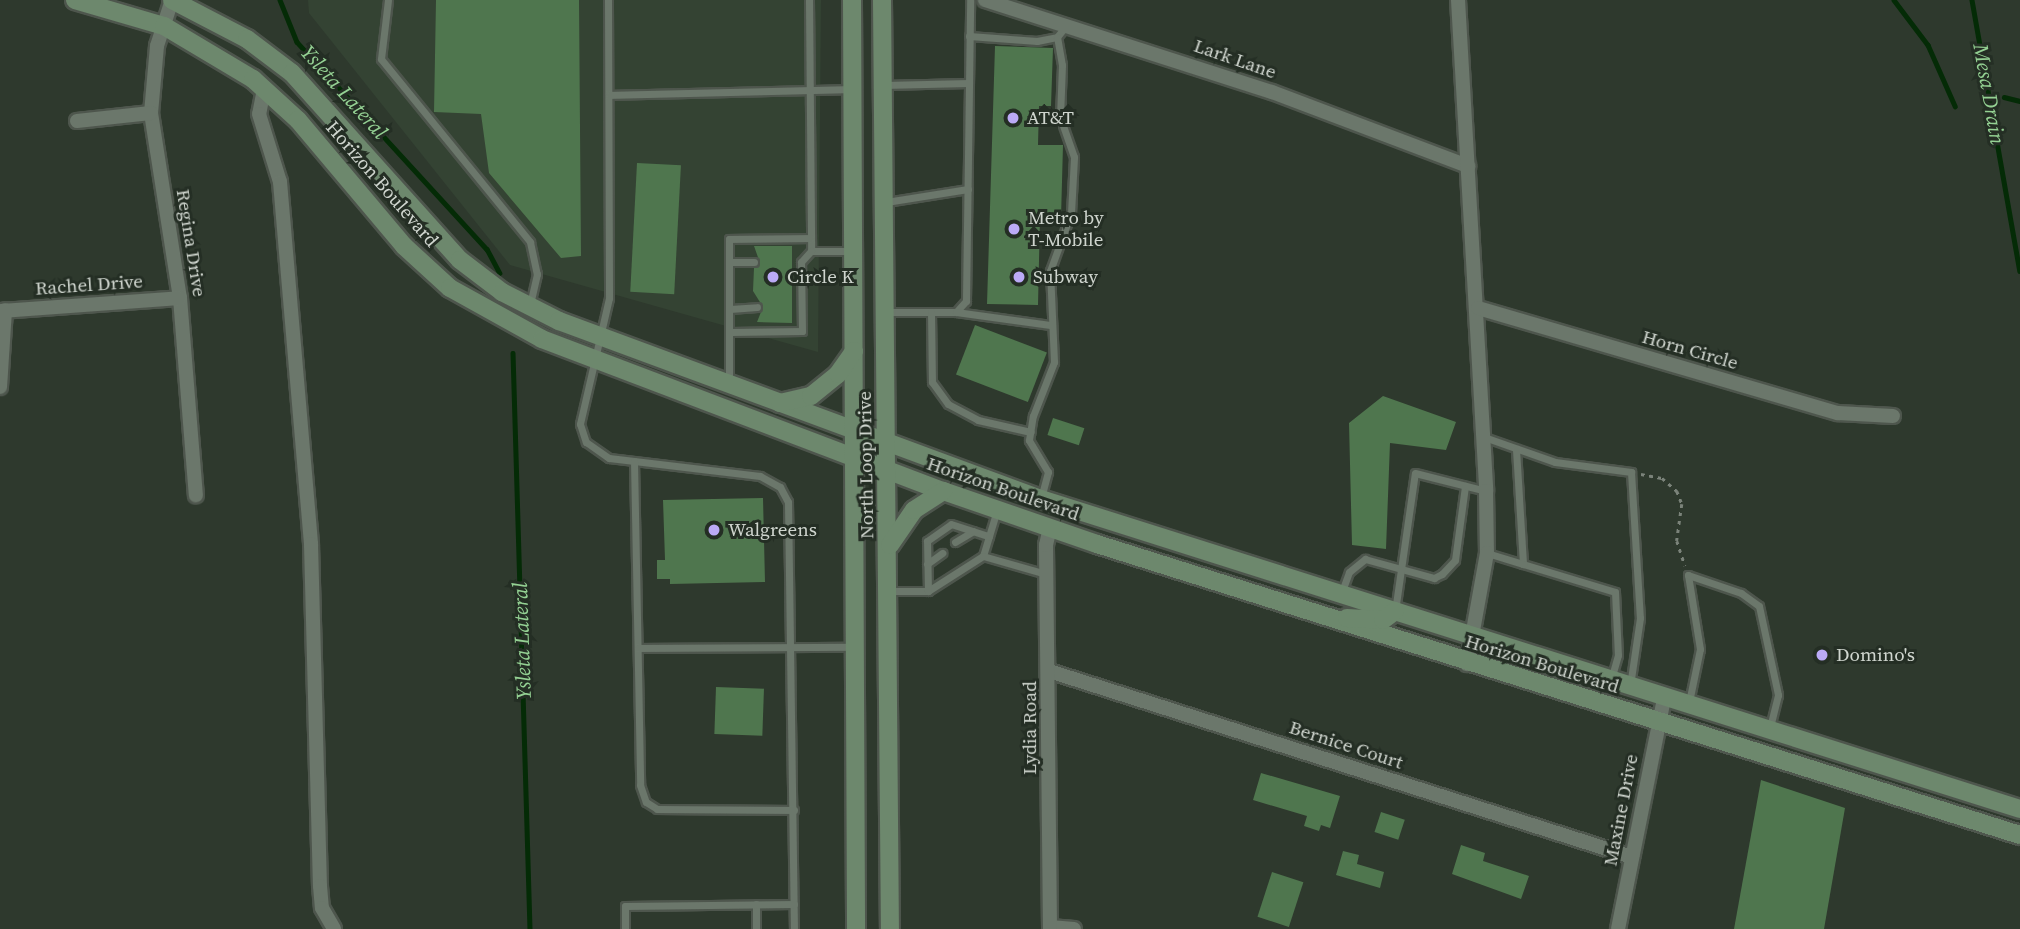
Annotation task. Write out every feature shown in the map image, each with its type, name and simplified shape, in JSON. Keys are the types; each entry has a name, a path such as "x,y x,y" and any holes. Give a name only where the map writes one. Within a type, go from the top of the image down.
{"main road":[{"name":"Horizon Boulevard","path":"75,0 163,26 213,52 264,89 298,120 404,246 450,288 542,339 943,491 1050,528 1466,664 1660,720 2020,835"},
{"name":"Horizon Boulevard","path":"172,0 247,39 292,73 460,260 502,292 600,337 1041,499 1688,706 2020,808"},
{"name":"North Loop Drive","path":"852,0 856,929"},
{"name":"North Loop Drive","path":"882,0 883,312 888,443 890,929"},
{"path":"780,403 811,396 838,374 854,351"},
{"path":"888,552 914,510 943,491"},
{"path":"1333,621 1383,620 1395,611"}],"street":[{"name":"Regina Drive","path":"172,0 163,26 152,77 151,113 180,298 196,495"},
{"name":"Lark Lane","path":"985,0 1061,32 1272,92 1468,166"},
{"path":"1458,0 1478,308 1487,553 1466,664"},
{"path":"264,89 259,114 280,182 311,544 320,886 322,908 334,929"},
{"path":"77,121 151,113"},
{"name":"Rachel Drive","path":"2,310 180,298"},
{"name":"Horn Circle","path":"1478,308 1838,413 1893,416"},
{"path":"0,387 2,310"},
{"name":"Lydia Road","path":"1050,528 1047,574 1050,928"},
{"name":"Bernice Court","path":"1049,671 1632,857"},
{"name":"Maxine Drive","path":"1618,929 1664,698"},
{"path":"1050,928 1074,929"}],"lane":[{"path":"388,0 381,59 530,242 537,274 530,306"},
{"path":"608,0 609,298 580,424 586,442 609,458 760,476 780,487 790,512 794,929"},
{"path":"809,0 807,93 811,251"},
{"path":"956,312 966,301 970,0"},
{"path":"969,36 1037,41 1061,32 1060,117 1074,157 1072,213 1050,271 1050,325 1054,362 1030,440 1048,472 1041,499"},
{"path":"883,85 969,83"},
{"path":"609,95 807,93 852,89"},
{"path":"883,203 968,189"},
{"path":"729,384 729,239 811,239"},
{"path":"731,332 802,331 797,262 811,251 853,251"},
{"path":"729,262 754,262"},
{"path":"792,306 802,305"},
{"path":"730,309 757,307"},
{"path":"883,312 956,312 1050,325"},
{"path":"931,312 932,382 948,404 978,419 1031,432"},
{"path":"1484,437 1555,462 1631,472 1640,618 1630,687"},
{"path":"1516,449 1523,564"},
{"path":"634,461 640,785 646,802 657,809 794,810"},
{"path":"1395,611 1415,473 1486,491"},
{"path":"1341,594 1349,572 1365,559 1434,578 1455,560 1465,486"},
{"path":"888,591 928,591 983,556 997,510"},
{"path":"928,591 927,541 951,524 989,536"},
{"path":"956,542 973,531"},
{"path":"1487,553 1615,592 1618,655 1611,681"},
{"path":"927,564 942,554"},
{"path":"983,556 1047,574"},
{"path":"1688,706 1700,649 1688,575 1741,593 1759,606 1778,695 1769,731"},
{"path":"638,648 790,650 854,647"},
{"path":"756,904 756,929"},
{"path":"625,929 625,906 794,904"}],"path":[{"path":"1631,472 1673,484 1682,504 1677,541 1688,575"}],"shaded area":[{"path":"308,0 821,0 818,352 510,265 309,13"}],"building":[{"path":"436,0 579,0 581,256 561,258 489,173 481,114 434,112"},
{"path":"995,46 1053,48 1051,106 1039,106 1038,145 1063,145 1061,218 1040,217 1038,305 987,304"},
{"path":"637,163 681,165 674,294 630,292"},
{"name":"Circle K","path":"754,246 792,246 792,323 757,322 763,307 753,291 754,268 760,263"},
{"path":"975,325 1047,353 1028,402 956,374"},
{"path":"1383,396 1456,422 1446,450 1390,443 1386,549 1352,545 1349,423"},
{"path":"1053,418 1084,428 1079,445 1047,435"},
{"name":"Walgreens","path":"763,498 765,582 670,584 670,579 657,579 657,560 665,560 663,500"},
{"path":"716,687 764,689 762,736 714,734"},
{"path":"1261,773 1340,796 1330,828 1321,825 1319,831 1304,826 1307,816 1253,800"},
{"path":"1761,780 1845,808 1824,929 1734,929"},
{"path":"1381,812 1405,820 1398,840 1375,832"},
{"path":"1461,845 1485,853 1483,861 1529,876 1521,899 1452,874"},
{"path":"1343,851 1359,855 1357,864 1384,872 1380,888 1336,875"},
{"path":"1272,872 1303,882 1289,927 1257,917"}],"waterway":[{"name":"Ysleta Lateral","path":"280,0 297,42 487,249 500,273"},
{"path":"1894,0 1928,45 1955,106"},
{"name":"Mesa Drain","path":"1972,0 2020,271"},
{"path":"2004,97 2020,101"},
{"name":"Ysleta Lateral","path":"513,353 530,929"}],"place":[{"name":"AT&T","path":"1013,118"},
{"name":"Metro by T-Mobile","path":"1014,229"},
{"name":"Circle K","path":"773,277"},
{"name":"Subway","path":"1019,277"},
{"name":"Walgreens","path":"714,530"},
{"name":"Domino's","path":"1822,655"}]}
